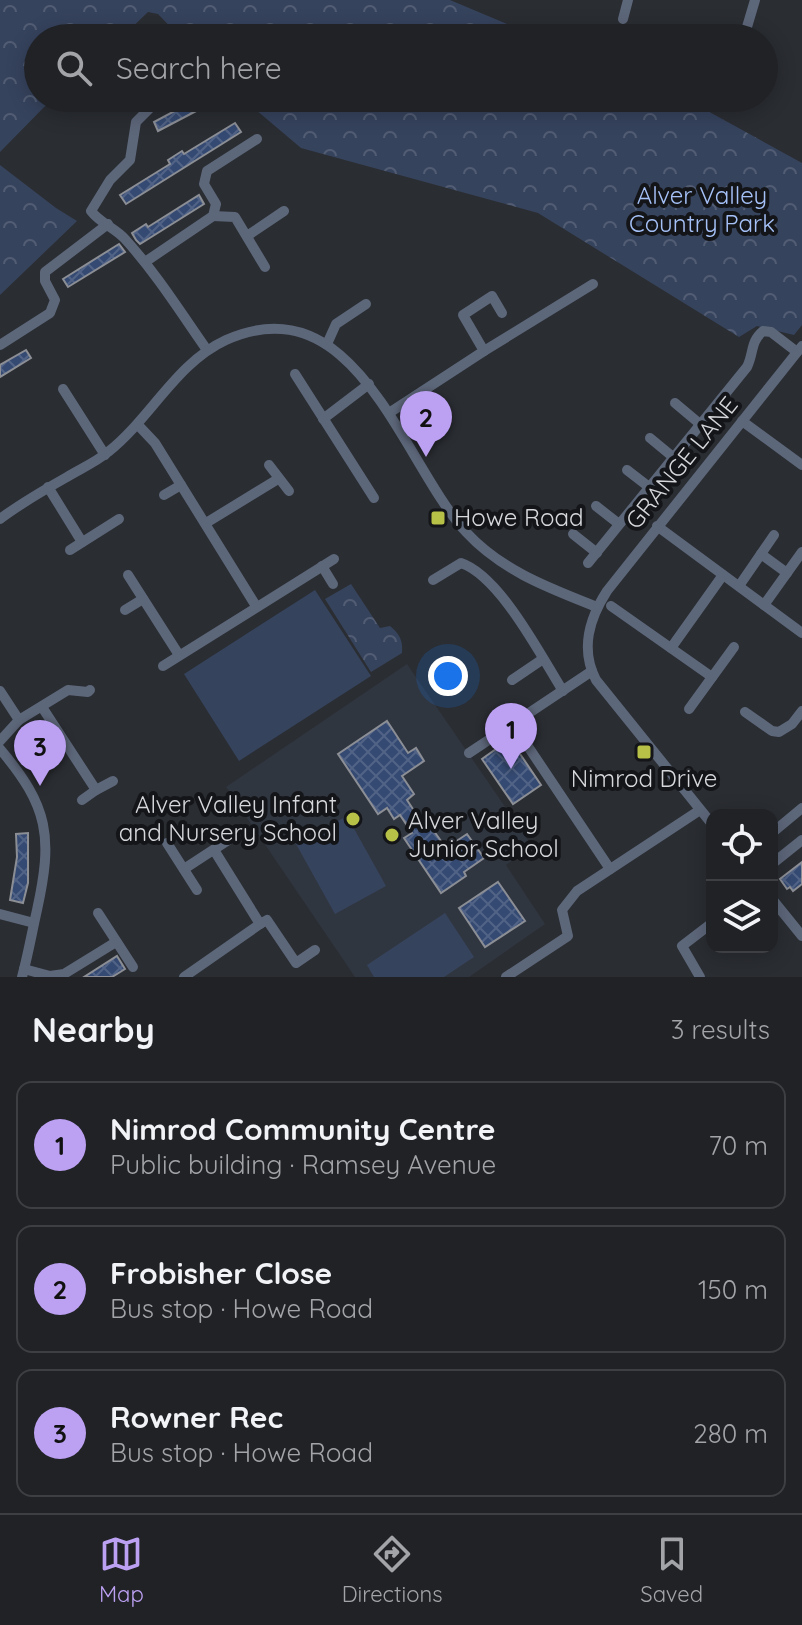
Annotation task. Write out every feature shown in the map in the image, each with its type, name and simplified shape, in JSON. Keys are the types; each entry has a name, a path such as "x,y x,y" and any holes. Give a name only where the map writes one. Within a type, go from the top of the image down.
{"street":[{"path":"623,19 628,0"},
{"path":"748,24 755,0"},
{"path":"146,112 136,122 130,160 110,180 91,211 97,219 122,235 145,262 207,350"},
{"path":"213,216 216,204 204,184 207,171 257,139"},
{"path":"247,236 284,211"},
{"path":"145,262 213,216 235,217 265,267"},
{"path":"0,345 50,313 55,300 45,281 45,272 108,224"},
{"path":"389,413 593,284"},
{"path":"484,351 463,315 492,296 502,313"},
{"path":"327,344 336,324 366,304"},
{"path":"0,519 105,455 138,425 178,377 207,350 228,339 266,331 288,331 327,344 350,362 369,384 449,511 480,546 527,579 597,607 588,636 592,671 706,817"},
{"path":"588,563 747,367 752,357 752,345 763,331 771,332 800,349"},
{"name":"GRANGE LANE","path":"597,607 657,526 800,349"},
{"path":"295,374 374,498"},
{"path":"323,419 369,384"},
{"path":"63,389 105,455"},
{"path":"675,403 700,424"},
{"path":"742,421 802,465"},
{"path":"138,425 155,443 256,606"},
{"path":"650,438 673,457"},
{"path":"269,465 289,491"},
{"path":"627,470 649,487"},
{"path":"206,523 278,479"},
{"path":"164,495 181,485"},
{"path":"48,487 82,542"},
{"path":"596,506 619,524"},
{"path":"70,550 119,519"},
{"path":"657,526 802,633"},
{"path":"573,534 597,553"},
{"path":"739,586 774,535"},
{"path":"764,605 802,552"},
{"path":"761,554 787,573"},
{"path":"163,666 334,559"},
{"path":"433,580 461,563 476,570 502,595 563,691"},
{"path":"322,566 333,584"},
{"path":"128,575 179,655"},
{"path":"671,648 723,575"},
{"path":"125,610 143,599"},
{"path":"611,606 712,677"},
{"path":"689,709 734,647"},
{"path":"512,680 543,659"},
{"path":"469,753 592,671"},
{"path":"0,741 19,720 68,690 90,690"},
{"path":"0,691 19,720"},
{"path":"42,707 96,790"},
{"path":"745,712 772,731 779,732 786,730 802,711"},
{"path":"513,724 610,869"},
{"path":"0,749 32,792 45,831 46,869 23,973 64,974 116,942"},
{"path":"82,800 113,781"},
{"path":"778,828 802,809"},
{"path":"506,977 568,936 562,910 577,891 700,810"},
{"path":"184,869 236,835"},
{"path":"778,859 802,840"},
{"path":"167,843 197,890"},
{"path":"214,850 260,924"},
{"path":"778,906 802,936"},
{"path":"98,913 133,967"},
{"path":"0,914 34,923"},
{"path":"184,977 267,920 296,963 315,950"},
{"path":"700,977 682,946 706,928"}],"shaded area":[{"name":"Alver Valley Junior School","path":"407,664 532,846 506,865 545,924 469,977 355,977 226,787"}],"green space":[{"path":"0,0 450,0 507,24 168,24 158,14 148,12 136,24 24,24 24,112 39,112 0,152"},
{"name":"Alver Valley Country Park","path":"259,112 709,112 802,163 802,325 794,335 757,326 739,337 538,213 301,148"},
{"path":"0,165 77,221 0,295"},
{"path":"351,584 380,628 390,626 401,641 402,653 371,672 325,599"},
{"path":"315,590 371,676 239,761 184,674"},
{"path":"347,816 386,886 335,914 296,844"},
{"path":"445,913 474,957 444,977 374,977 367,965"}],"building":[{"path":"173,112 194,112 158,131 154,122"},
{"path":"235,123 241,132 126,204 120,195 170,164 168,160 182,151 184,154"},
{"path":"199,195 204,204 140,244 136,240 132,233 146,224 148,227"},
{"path":"119,244 125,252 68,287 63,279"},
{"path":"26,350 31,358 0,377 0,365"},
{"path":"387,721 408,753 416,748 424,761 402,776 414,794 407,800 422,823 426,820 446,848 467,834 484,858 464,872 466,876 441,893 404,838 412,833 400,815 394,819 387,808 378,814 338,754"},
{"path":"510,739 541,785 513,804 482,759"},
{"path":"28,833 28,883 23,903 10,900 17,857 16,834"},
{"path":"802,862 802,884 793,891 790,887 787,889 780,879"},
{"path":"498,882 525,921 485,947 459,908"},
{"path":"117,956 125,969 112,977 84,977"}],"place":[{"name":"Frobisher Close","path":"426,457"},
{"name":"Howe Road","path":"438,518"},
{"name":"Nimrod Drive","path":"644,752"},
{"name":"Nimrod Community Centre","path":"511,769"},
{"name":"Rowner Rec","path":"40,786"},
{"name":"Alver Valley Infant and Nursery School","path":"353,819"},
{"name":"Alver Valley Junior School","path":"392,835"}]}
